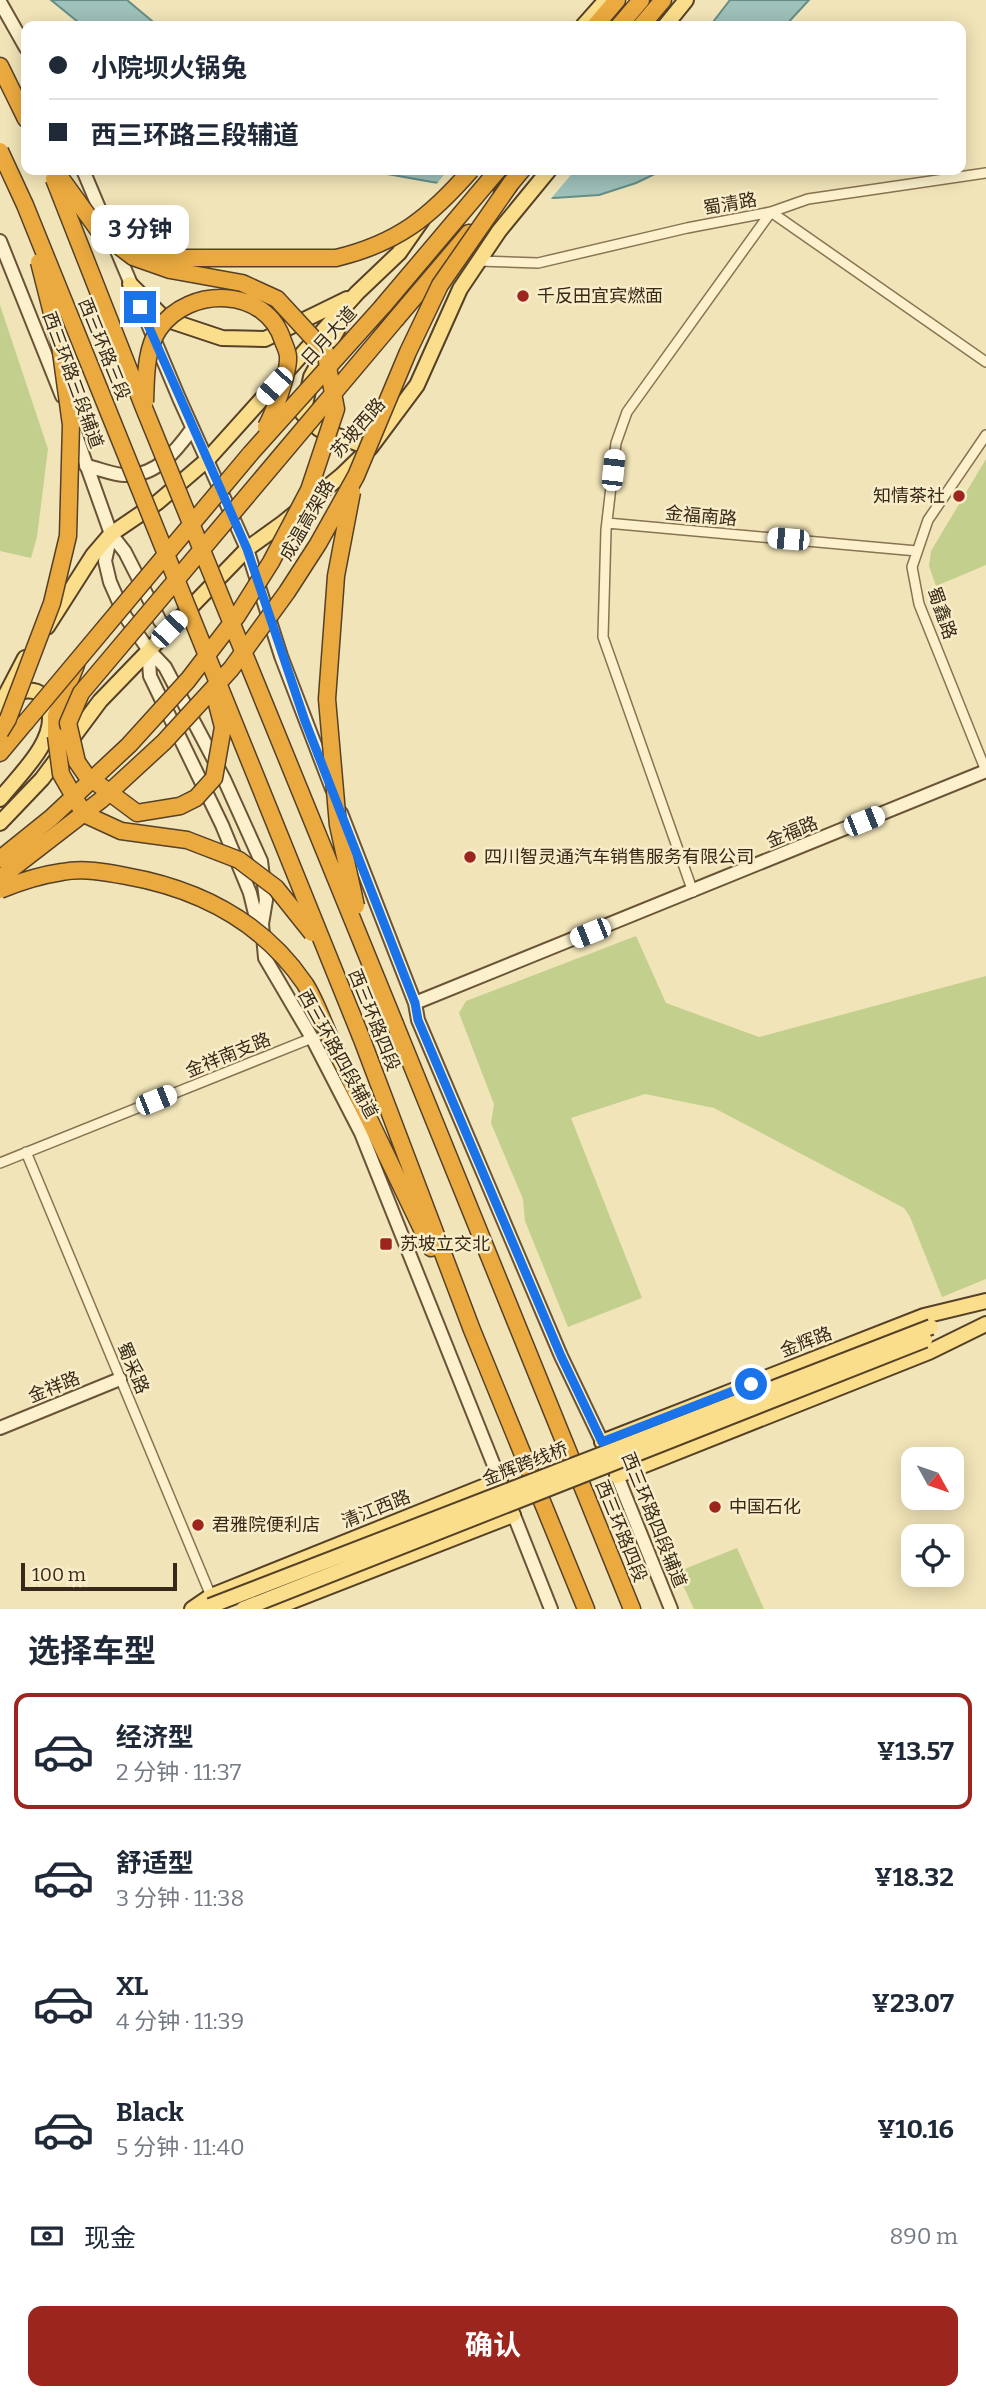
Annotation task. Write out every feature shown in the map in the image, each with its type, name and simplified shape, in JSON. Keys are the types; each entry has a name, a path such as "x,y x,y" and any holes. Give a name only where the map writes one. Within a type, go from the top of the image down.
{"highway":[{"path":"599,21 617,0"},
{"path":"623,21 641,0"},
{"path":"645,21 663,0"},
{"path":"0,66 21,108"},
{"name":"西三环路三段","path":"0,151 25,205 170,564"},
{"name":"西三环路三段","path":"55,175 196,533"},
{"path":"0,859 51,818 128,745 188,680 237,616 271,562 309,490 336,408 325,351 277,299 242,284 170,270 133,257 102,233 57,175"},
{"path":"102,233 126,247 148,254 179,258 336,258 361,252 393,239 436,208 466,175"},
{"name":"日月大道","path":"80,656 251,453 383,306 494,175"},
{"path":"198,634 223,727 214,778 196,798 180,806 137,813 86,775 76,762 68,723 81,693 518,175"},
{"name":"成温高架路","path":"0,878 101,800 164,742 231,669 318,544 355,476 440,285 512,183"},
{"path":"0,732 8,719 52,603 68,536 71,425 60,345 25,205"},
{"path":"145,408 148,360 158,330 179,310 209,298 236,299 261,308 280,328 288,358 276,410 251,453"},
{"path":"355,476 336,576 327,699 338,825 366,950"},
{"name":"西三环路四段","path":"196,533 632,1609"},
{"name":"西三环路四段","path":"170,564 361,1037 472,1330 586,1609"},
{"path":"0,753 80,656"},
{"path":"80,656 56,715 56,726 61,774 84,814 121,831 187,840 239,860 276,888 324,949"},
{"path":"0,890 63,872 99,871 156,881 200,895 265,938 286,959 306,986 365,1116 472,1330"}],"main road":[{"path":"587,21 606,0"},
{"path":"669,21 686,0"},
{"path":"0,2 21,39"},
{"path":"85,175 192,429 247,549"},
{"path":"2,702 23,662 93,555 111,534 158,502 207,460 357,293 398,253 458,175"},
{"name":"苏坡西路","path":"0,823 42,779 100,701 148,649 247,549 341,476 370,448 417,385 460,289 499,231 545,175"},
{"name":"西三环路三段辅道","path":"0,240 53,369 111,534 125,551 160,621 169,629"},
{"path":"130,284 165,319 222,338 265,339 357,293"},
{"path":"357,293 311,377 303,414 319,429 370,448"},
{"path":"86,466 125,475 145,472 164,463 192,429"},
{"name":"西三环路三段辅道","path":"111,534 106,561 110,582 125,616 148,649"},
{"name":"西三环路四段辅道","path":"247,549 305,721 415,1003 418,1020 561,1356 617,1476 671,1609"},
{"name":"西三环路四段辅道","path":"148,649 165,667 224,779 261,861 266,900 262,925 265,958 312,1038 361,1133 551,1609"},
{"name":"西三环路四段辅道","path":"148,649 150,677 222,825 250,893 264,946"},
{"path":"0,799 37,753 48,734 51,719 46,699 38,692 24,690 2,702"},
{"name":"金福路","path":"415,1003 986,771"},
{"path":"928,1333 984,1302"},
{"name":"金辉路","path":"602,1442 924,1316 984,1302"},
{"path":"928,1333 985,1325"},
{"path":"617,1476 929,1352 985,1325"},
{"name":"金辉跨线桥","path":"208,1604 928,1333"},
{"name":"金辉跨线桥","path":"243,1609 928,1333"},
{"name":"金祥路","path":"0,1428 120,1379"},
{"name":"清江西路","path":"192,1609 500,1480"},
{"path":"272,1609 513,1515"}],"street":[{"path":"693,891 603,637 607,523 615,443 627,412 771,212 808,198 986,173"},
{"name":"蜀清路","path":"479,261 538,263 687,228 771,212 986,362"},
{"name":"蜀鑫路","path":"986,435 928,520 912,566 919,604 986,771"},
{"name":"金福南路","path":"607,523 917,551"},
{"name":"金祥南支路","path":"0,1163 312,1038"},
{"name":"蜀采路","path":"26,1152 120,1379 208,1604"}],"green space":[{"path":"0,305 48,449 37,537 31,558 0,551"},
{"path":"986,459 986,565 936,586 929,566 931,551"},
{"path":"636,936 666,1003 759,1037 986,976 986,1279 942,1297 904,1208 714,1108 645,1094 571,1118 642,1298 568,1327 525,1221 523,1199 491,1123 494,1104 459,1013 466,1001"},
{"path":"737,1548 764,1609 694,1609 677,1572"}],"water":[{"path":"51,0 127,0 152,21 77,21"},
{"path":"730,0 809,0 790,21 714,21"},
{"path":"393,175 653,175 599,195 554,198"}],"pier":[{"path":"444,175 571,175 549,201 435,186"}],"place":[{"name":"千反田宜宾燃面","path":"523,296"},
{"name":"知情茶社","path":"959,496"},
{"name":"四川智灵通汽车销售服务有限公司","path":"470,857"},
{"name":"苏坡立交北","path":"386,1244"},
{"name":"中国石化","path":"715,1507"},
{"name":"君雅院便利店","path":"198,1525"}],"route":[{"path":"140,307 247,549 281,656 415,1003 418,1020 561,1356 602,1442 751,1384"}]}
